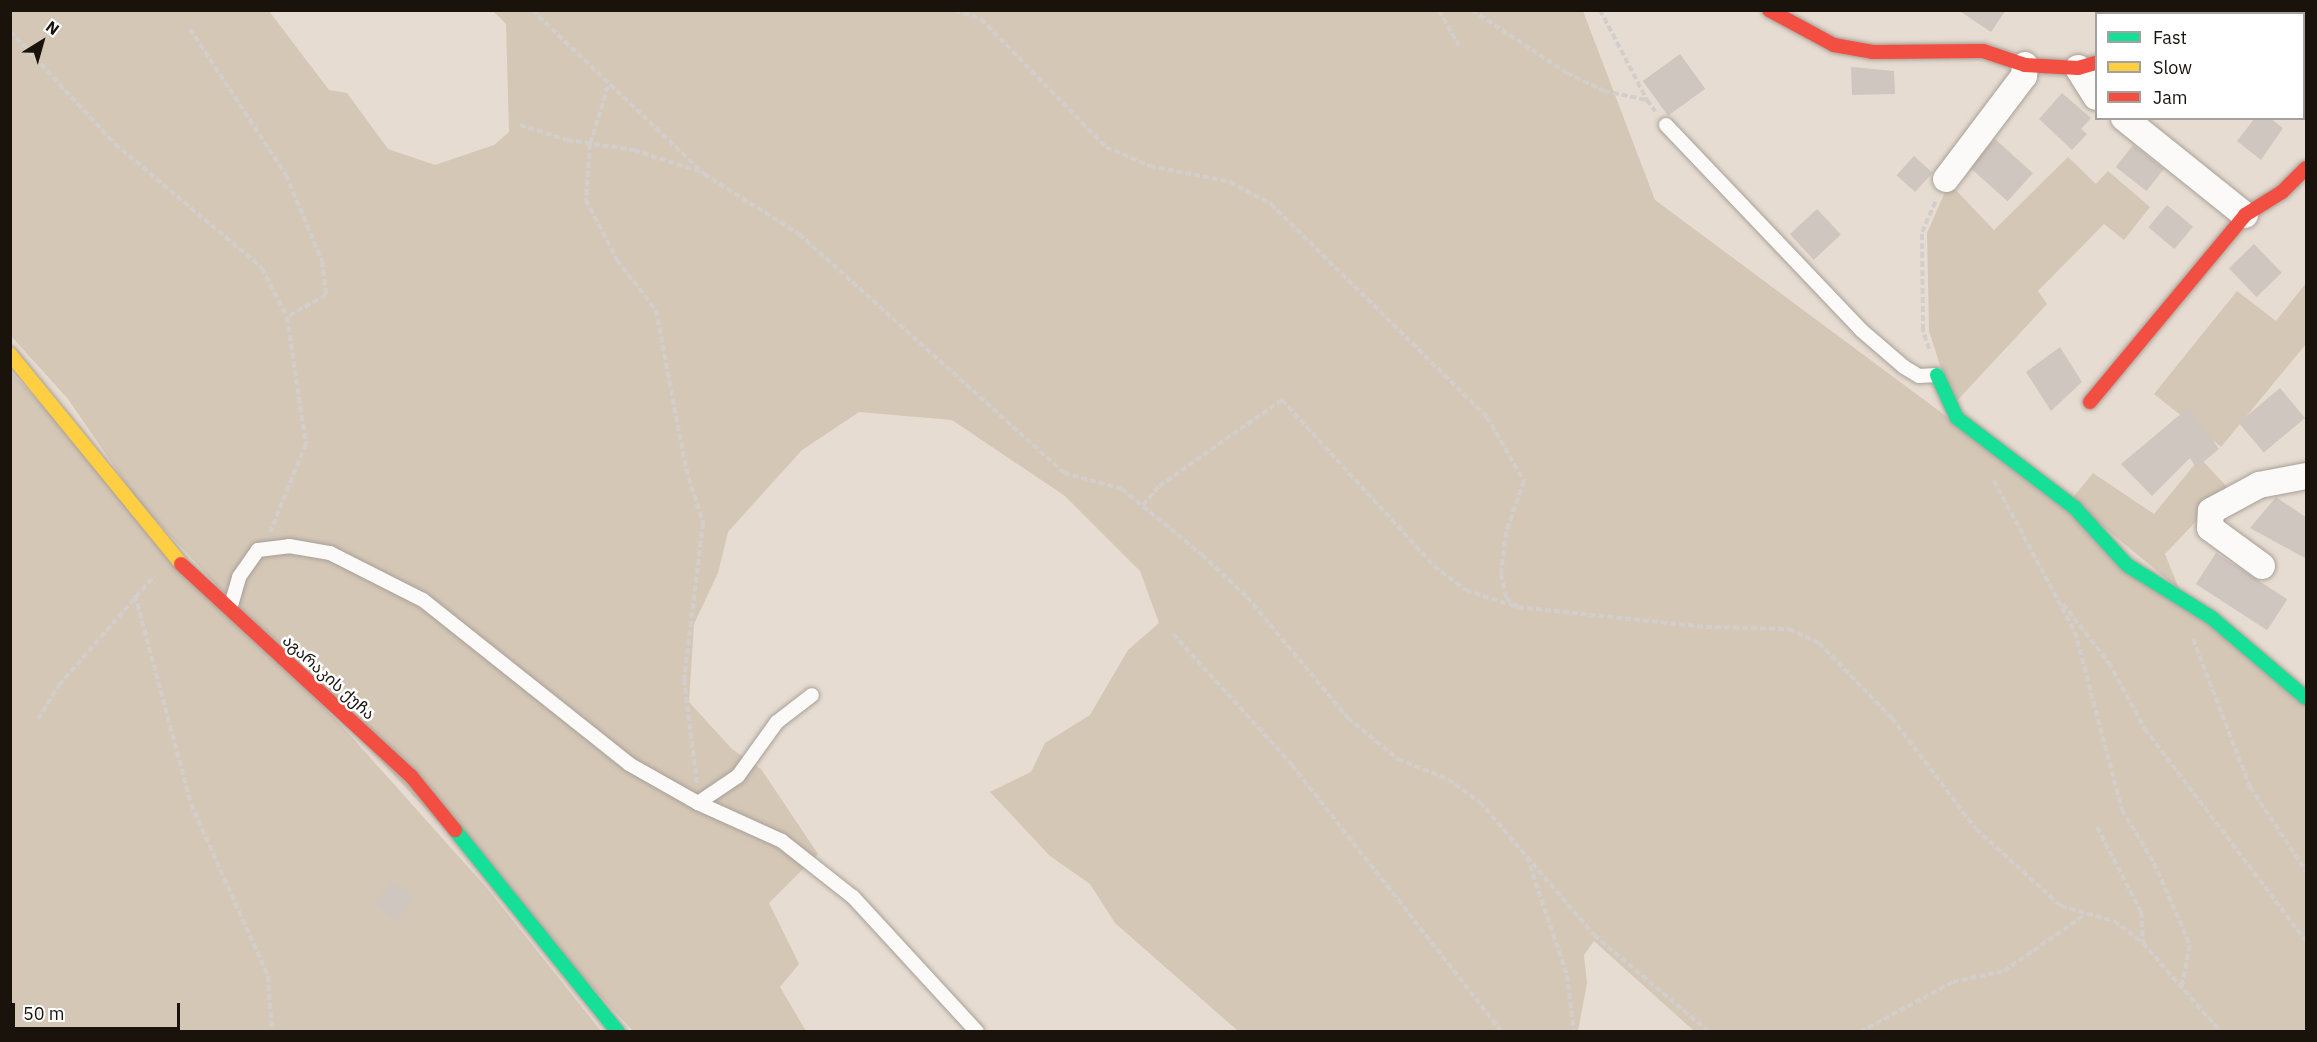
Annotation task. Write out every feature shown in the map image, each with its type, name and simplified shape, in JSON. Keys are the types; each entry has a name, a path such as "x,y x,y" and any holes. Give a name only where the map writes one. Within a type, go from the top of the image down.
{"street":[{"path":"1769,10 1834,45 1872,52 1983,51 2025,65 2087,65 2095,91"},
{"path":"1946,179 2024,76 2025,65"},
{"path":"2126,120 2245,216"},
{"path":"2090,402 2245,216 2282,192 2307,168"},
{"name":"აგარაკის ქუჩა","path":"10,354 173,557 411,776 618,1032"},
{"path":"1937,375 1957,418 2075,508 2127,565 2177,599 2212,618 2307,698"},
{"path":"2262,566 2210,528 2211,511 2259,485 2307,476"}],"lane":[{"path":"1666,125 1861,330 1904,368 1919,376 1937,375"},
{"path":"230,610 238,577 258,550 289,546 330,553 397,584 629,764 698,803 782,841 854,897 977,1032"},
{"path":"698,803 738,776 777,722 812,695"}],"path":[{"path":"532,10 608,86 705,174 799,234 1064,473 1122,489 1143,505 1247,597 1348,717 1398,759 1448,779 1480,802 1594,935 1709,1032"},
{"path":"955,10 981,20 1106,147 1150,166 1230,182 1270,204 1487,417 1524,481 1506,532 1501,574 1506,598 1518,607"},
{"path":"1439,10 1459,46"},
{"path":"1472,10 1567,73 1604,91 1647,100"},
{"path":"1600,10 1647,100 1666,125"},
{"path":"190,29 286,175 322,261 326,295 287,317"},
{"path":"10,31 115,144 262,268 287,317 306,444 282,515 258,550"},
{"path":"608,86 590,144 586,200 617,260 656,310 686,469 703,523 684,679 698,803"},
{"path":"520,125 590,144 634,150 705,174"},
{"path":"1937,375 1923,330 1922,232 1946,179"},
{"path":"1143,505 1159,486 1282,400 1434,566 1466,590 1518,607 1706,627 1779,628 1819,643 1892,718 1976,829 2061,906 2114,921 2144,943 2221,1032"},
{"path":"1990,475 2061,601 2091,677 2122,810 2154,863 2190,945 2182,985"},
{"path":"38,719 59,685 135,596 173,557"},
{"path":"135,596 191,804 268,976 272,1032"},
{"path":"2177,599 2250,788 2307,871"},
{"path":"2061,601 2109,663 2145,729 2307,941"},
{"path":"1173,634 1292,765 1502,1032"},
{"path":"2097,827 2141,912 2144,943"},
{"path":"1526,854 1567,975 1574,1032"},
{"path":"1860,1032 1953,982 2004,971 2086,914"}],"shaded area":[{"path":"11,11 269,11 329,90 347,93 388,149 435,165 494,145 509,132 506,24 493,11 1583,11 1655,200 2071,509 2306,704 2306,1031 1694,1031 1594,941 1584,955 1587,983 1578,1031 1238,1031 1115,923 1090,884 1050,856 990,792 1031,772 1045,743 1090,715 1128,650 1159,623 1140,571 1065,496 952,420 859,412 802,450 728,532 718,573 694,624 689,702 732,749 761,769 818,854 769,903 799,964 780,987 806,1031 633,1031 138,501 68,399 11,336"},
{"path":"2068,157 2096,184 2108,171 2150,207 2124,240 2104,224 2038,291 2047,304 1953,405 1929,331 1927,233 1949,183 1994,230"},
{"path":"2306,283 2306,344 2221,447 2154,394 2237,291 2276,321"},
{"path":"10,371 349,734 486,887 601,1031 11,1031"},
{"path":"2200,458 2228,488 2165,554 2179,589 2071,500 2093,473 2154,514"}],"building":[{"path":"1958,10 2006,10 1991,32"},
{"path":"1680,54 1705,89 1668,116 1643,81"},
{"path":"1851,67 1894,71 1895,94 1852,95"},
{"path":"2062,93 2091,118 2081,129 2087,134 2072,150 2039,119"},
{"path":"2253,120 2273,120 2283,128 2261,160 2237,141"},
{"path":"1995,139 2033,173 2007,201 1970,167"},
{"path":"2133,145 2164,169 2146,191 2116,167"},
{"path":"1914,156 1933,173 1915,192 1897,175"},
{"path":"2167,205 2193,227 2174,249 2148,227"},
{"path":"1817,209 1841,235 1814,260 1790,234"},
{"path":"2254,244 2282,273 2257,297 2229,268"},
{"path":"2060,347 2082,382 2051,411 2026,372"},
{"path":"2280,388 2305,418 2264,453 2239,423"},
{"path":"2189,407 2219,449 2196,468 2190,458 2152,496 2121,464"},
{"path":"2276,497 2307,518 2307,559 2250,528"},
{"path":"2216,553 2287,599 2267,630 2196,584"},
{"path":"393,880 415,898 395,922 373,904"}],"traffic: fast":[{"path":"1937,375 1957,418 2075,508 2127,565 2212,618 2306,698"},
{"path":"455,830 618,1032"}],"traffic: slow":[{"path":"10,354 181,564"}],"traffic: jam":[{"path":"1769,10 1834,45 1872,52 1983,51 2025,65 2078,68 2095,63"},
{"path":"2090,402 2245,215 2282,192 2306,168"},
{"path":"181,564 411,776 455,830"}]}
